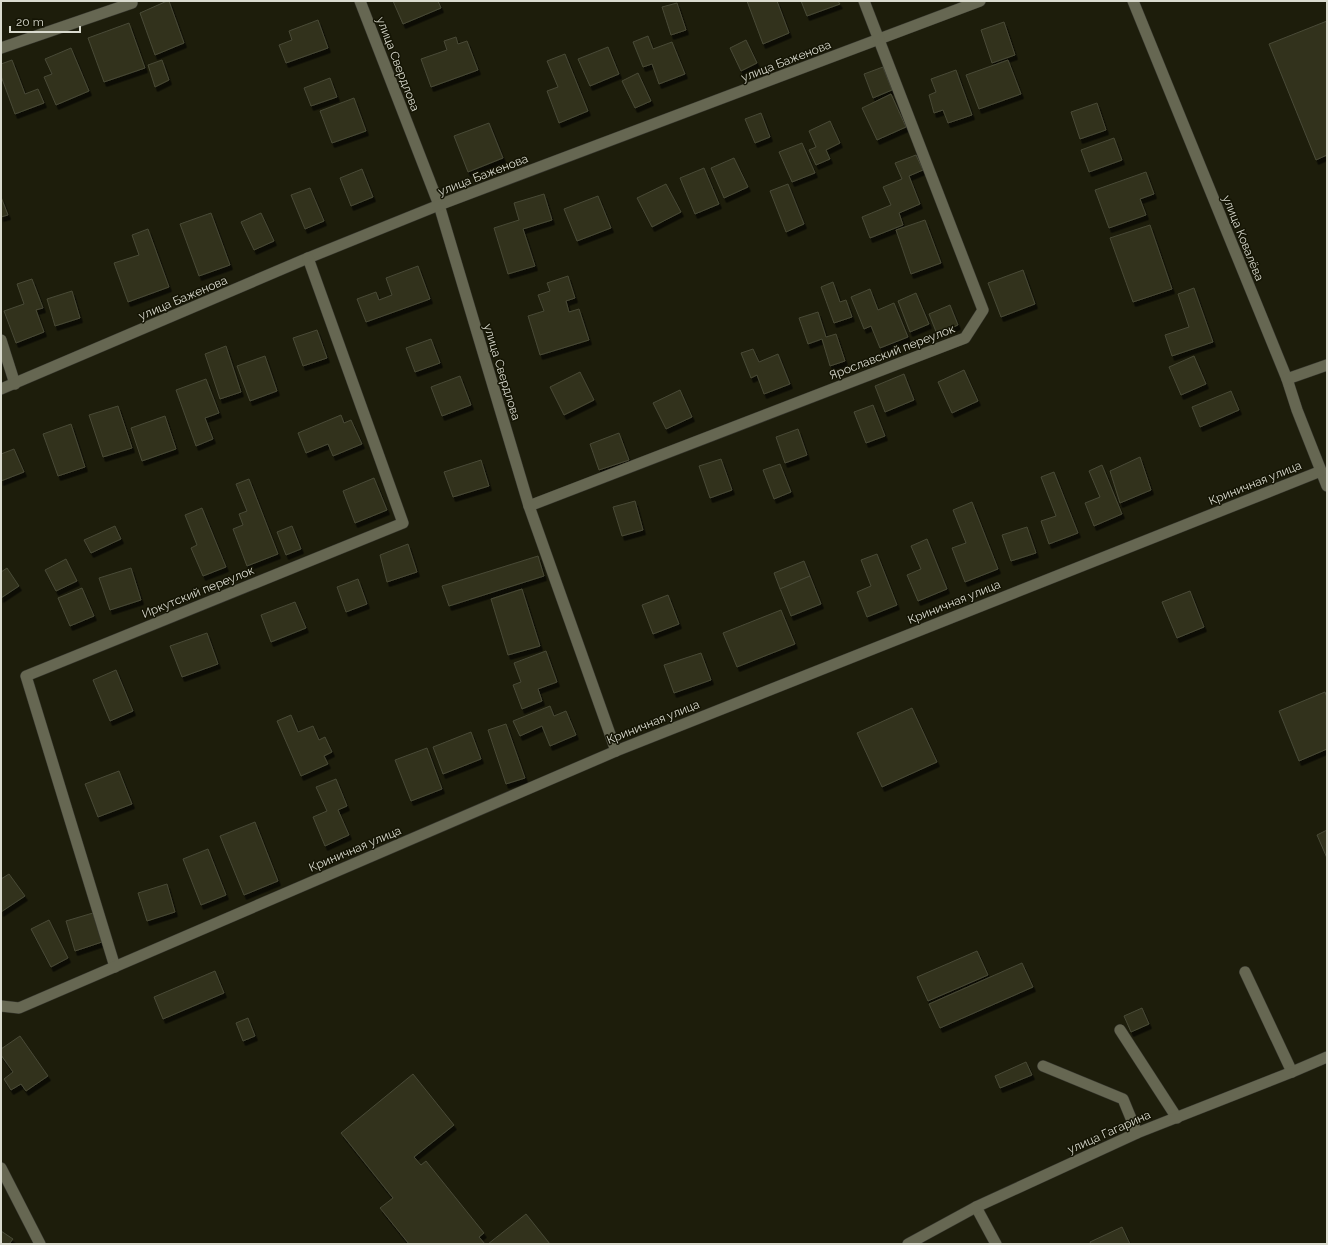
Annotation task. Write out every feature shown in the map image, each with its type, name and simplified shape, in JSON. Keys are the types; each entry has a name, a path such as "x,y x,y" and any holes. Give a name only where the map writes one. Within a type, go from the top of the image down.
{"street":[{"path":"1,48 132,3 131,1"},
{"name":"улица Свердлова","path":"360,1 438,205 529,506 616,751"},
{"path":"864,1 879,40"},
{"name":"улица Баженова","path":"1,389 16,384 308,258 438,205 980,1"},
{"name":"улица Ковалёва","path":"1133,1 1287,379 1297,410 1327,486"},
{"name":"Ярославский переулок","path":"529,506 965,338 983,310 879,40"},
{"name":"Иркутский переулок","path":"115,967 26,676 403,523 308,258"},
{"path":"1,340 16,384"},
{"path":"1287,379 1327,364"},
{"name":"Криничная улица","path":"1,1006 19,1008 616,751 1321,471"},
{"path":"1245,972 1292,1072"},
{"path":"1120,1030 1177,1118"},
{"name":"улица Гагарина","path":"908,1244 976,1207 1137,1133 1327,1057"},
{"path":"1043,1066 1123,1099 1137,1133"},
{"path":"1,1168 40,1244"},
{"path":"976,1207 996,1244"}],"building":[{"path":"169,1 184,43 155,55 140,13"},
{"path":"393,1 438,1 441,8 403,24"},
{"path":"747,1 777,1 789,33 763,44"},
{"path":"801,1 838,1 840,4 807,16"},
{"path":"677,3 686,30 671,35 662,7"},
{"path":"318,20 328,48 286,63 279,45 292,40 289,31"},
{"path":"1327,21 1327,155 1316,160 1269,44"},
{"path":"1004,22 1015,55 992,63 981,30"},
{"path":"129,23 145,68 104,82 88,38"},
{"path":"648,36 653,49 672,42 685,74 659,84 652,64 643,67 633,42"},
{"path":"456,37 458,44 467,41 478,70 431,87 421,59 447,50 444,41"},
{"path":"746,40 757,63 741,71 730,48"},
{"path":"608,47 619,74 590,86 578,59"},
{"path":"71,48 89,91 56,105 44,77 52,74 45,59"},
{"path":"565,54 588,111 559,123 547,91 558,87 547,61"},
{"path":"12,60 25,94 38,89 44,103 15,114 1,76 1,64"},
{"path":"162,60 169,80 155,87 148,65"},
{"path":"1008,60 1021,94 979,109 966,75"},
{"path":"883,67 892,90 873,98 864,74"},
{"path":"956,70 972,115 948,123 943,110 934,113 929,95 936,92 931,79"},
{"path":"638,73 651,101 635,108 622,81"},
{"path":"330,78 337,97 311,106 304,88"},
{"path":"891,94 906,127 877,140 862,108"},
{"path":"354,98 366,131 332,143 320,111"},
{"path":"1097,103 1106,130 1080,139 1071,112"},
{"path":"761,113 770,137 755,143 745,119"},
{"path":"830,121 840,143 826,150 830,159 816,165 809,150 816,147 809,131"},
{"path":"489,123 503,158 468,172 454,136"},
{"path":"1114,138 1122,160 1089,172 1081,150"},
{"path":"802,143 815,173 792,182 779,152"},
{"path":"916,155 923,170 909,176 920,204 899,213 903,225 870,238 862,217 891,205 883,187 902,179 895,163"},
{"path":"734,158 748,187 724,198 711,168"},
{"path":"704,168 719,204 695,214 680,178"},
{"path":"362,169 373,197 351,206 340,178"},
{"path":"1146,172 1154,194 1140,199 1146,215 1109,228 1095,190"},
{"path":"666,184 681,212 652,227 637,198"},
{"path":"788,184 804,224 786,232 770,191"},
{"path":"310,188 324,221 305,229 291,195"},
{"path":"544,194 552,220 523,229 535,266 508,274 494,228 519,220 514,203"},
{"path":"598,196 611,228 577,241 564,209"},
{"path":"1,197 8,215 1,217"},
{"path":"211,213 230,265 199,276 180,224"},
{"path":"261,213 274,241 254,250 241,222"},
{"path":"925,220 941,263 911,274 896,230"},
{"path":"1150,225 1172,289 1133,302 1110,238"},
{"path":"148,229 169,287 128,302 114,263 139,255 132,235"},
{"path":"418,266 430,299 366,322 357,299 376,292 379,300 392,295 386,278"},
{"path":"1023,270 1035,304 1001,317 988,283"},
{"path":"568,276 575,298 566,301 569,312 579,309 589,340 540,355 528,316 544,311 538,295 550,291 547,283"},
{"path":"32,279 43,308 36,310 44,332 16,343 4,311 24,304 17,284"},
{"path":"833,282 840,302 846,300 852,317 834,323 821,287"},
{"path":"1194,288 1213,342 1172,356 1165,335 1189,327 1178,294"},
{"path":"870,289 878,310 894,303 908,337 880,348 871,326 864,329 851,297"},
{"path":"72,291 80,318 55,326 47,299"},
{"path":"916,293 929,324 910,332 898,301"},
{"path":"950,305 958,325 937,334 929,314"},
{"path":"818,312 826,337 836,334 845,361 830,366 822,339 808,344 799,318"},
{"path":"317,330 327,358 303,366 293,338"},
{"path":"431,339 440,363 415,372 406,348"},
{"path":"226,346 241,392 220,399 205,354"},
{"path":"753,349 759,362 778,354 790,384 764,394 757,375 751,378 741,353"},
{"path":"265,356 277,391 250,401 237,366"},
{"path":"1194,356 1206,384 1181,395 1169,367"},
{"path":"964,370 978,401 952,413 938,382"},
{"path":"580,372 594,400 564,415 550,387"},
{"path":"904,374 914,400 885,412 875,386"},
{"path":"460,376 471,405 442,416 431,387"},
{"path":"206,379 219,413 205,418 213,439 196,446 176,390"},
{"path":"680,390 692,417 666,429 653,403"},
{"path":"1231,391 1239,410 1200,427 1192,407"},
{"path":"873,405 885,436 866,443 854,412"},
{"path":"118,406 132,448 103,457 89,415"},
{"path":"341,415 344,423 351,420 362,444 333,456 328,444 306,453 298,433"},
{"path":"165,416 176,449 142,461 131,428"},
{"path":"71,424 85,467 58,476 43,434"},
{"path":"798,429 807,455 785,463 776,437"},
{"path":"619,433 629,460 599,470 590,444"},
{"path":"14,449 24,472 1,481 1,454"},
{"path":"1140,457 1151,490 1120,503 1110,471"},
{"path":"721,459 732,490 710,498 699,466"},
{"path":"481,460 489,486 453,497 444,472"},
{"path":"780,464 791,492 774,499 763,470"},
{"path":"1102,465 1122,514 1094,526 1085,503 1100,497 1089,471"},
{"path":"1054,472 1078,533 1049,544 1041,521 1056,516 1041,477"},
{"path":"374,478 387,510 355,523 343,491"},
{"path":"249,479 278,554 247,566 233,529 243,525 239,514 247,511 236,484"},
{"path":"635,501 643,530 622,536 613,507"},
{"path":"972,502 998,569 965,582 952,548 966,543 953,510"},
{"path":"202,508 226,567 203,576 191,548 197,545 185,515"},
{"path":"115,526 121,539 91,553 84,540"},
{"path":"292,526 301,549 286,555 277,532"},
{"path":"1027,527 1036,553 1011,561 1002,535"},
{"path":"927,539 947,589 918,601 907,575 921,569 911,546"},
{"path":"408,544 417,572 387,582 380,555"},
{"path":"877,554 897,605 867,617 857,592 871,586 861,560"},
{"path":"538,556 544,576 449,606 442,586"},
{"path":"66,559 77,581 56,591 45,570"},
{"path":"804,561 810,576 780,589 774,573"},
{"path":"7,568 19,586 1,598 1,572"},
{"path":"131,568 141,600 110,610 99,578"},
{"path":"810,576 821,604 791,616 780,589"},
{"path":"358,579 367,604 346,612 337,587"},
{"path":"82,588 94,616 70,626 58,598"},
{"path":"522,589 540,646 508,655 491,599"},
{"path":"1190,591 1204,627 1177,638 1162,602"},
{"path":"668,595 679,624 653,634 642,605"},
{"path":"295,602 306,628 271,642 261,615"},
{"path":"781,610 795,644 737,667 723,633"},
{"path":"207,633 218,664 182,677 170,646"},
{"path":"546,651 557,682 538,689 542,701 522,709 513,685 521,682 514,663"},
{"path":"701,653 711,680 674,693 664,665"},
{"path":"116,670 133,711 110,721 93,680"},
{"path":"1325,692 1327,697 1327,749 1299,761 1279,711"},
{"path":"550,706 554,716 566,711 576,735 550,746 542,726 520,736 513,721"},
{"path":"912,708 937,762 882,787 857,733"},
{"path":"291,715 298,732 313,726 319,740 325,737 332,752 324,756 328,764 301,776 277,721"},
{"path":"506,724 525,778 506,784 488,730"},
{"path":"471,732 481,759 443,774 433,747"},
{"path":"427,748 442,789 411,801 395,760"},
{"path":"119,771 132,804 98,817 85,784"},
{"path":"336,779 347,806 338,810 349,835 325,846 313,817 327,811 316,787"},
{"path":"255,822 278,881 244,895 220,836"},
{"path":"1327,830 1327,858 1317,835"},
{"path":"208,849 226,895 201,905 183,859"},
{"path":"9,874 25,896 1,912 1,879"},
{"path":"167,884 175,912 147,921 138,893"},
{"path":"93,913 102,942 75,951 66,921"},
{"path":"49,920 68,958 51,967 31,929"},
{"path":"977,951 988,975 928,1001 917,977"},
{"path":"1022,963 1033,987 940,1028 929,1004"},
{"path":"215,971 224,993 163,1019 154,997"},
{"path":"1142,1008 1149,1024 1131,1032 1124,1016"},
{"path":"248,1018 255,1036 243,1041 236,1023"},
{"path":"20,1036 48,1076 26,1091 21,1084 11,1090 4,1079 13,1072 1,1055 1,1049"},
{"path":"1026,1062 1032,1075 1000,1088 995,1076"},
{"path":"413,1074 454,1125 414,1157 421,1165 426,1161 484,1233 479,1237 485,1244 409,1244 380,1208 393,1198 341,1133"},
{"path":"526,1214 550,1244 488,1244"},
{"path":"1122,1227 1130,1244 1091,1244 1090,1242"},
{"path":"1,1231 13,1239 9,1244 1,1244"}]}
